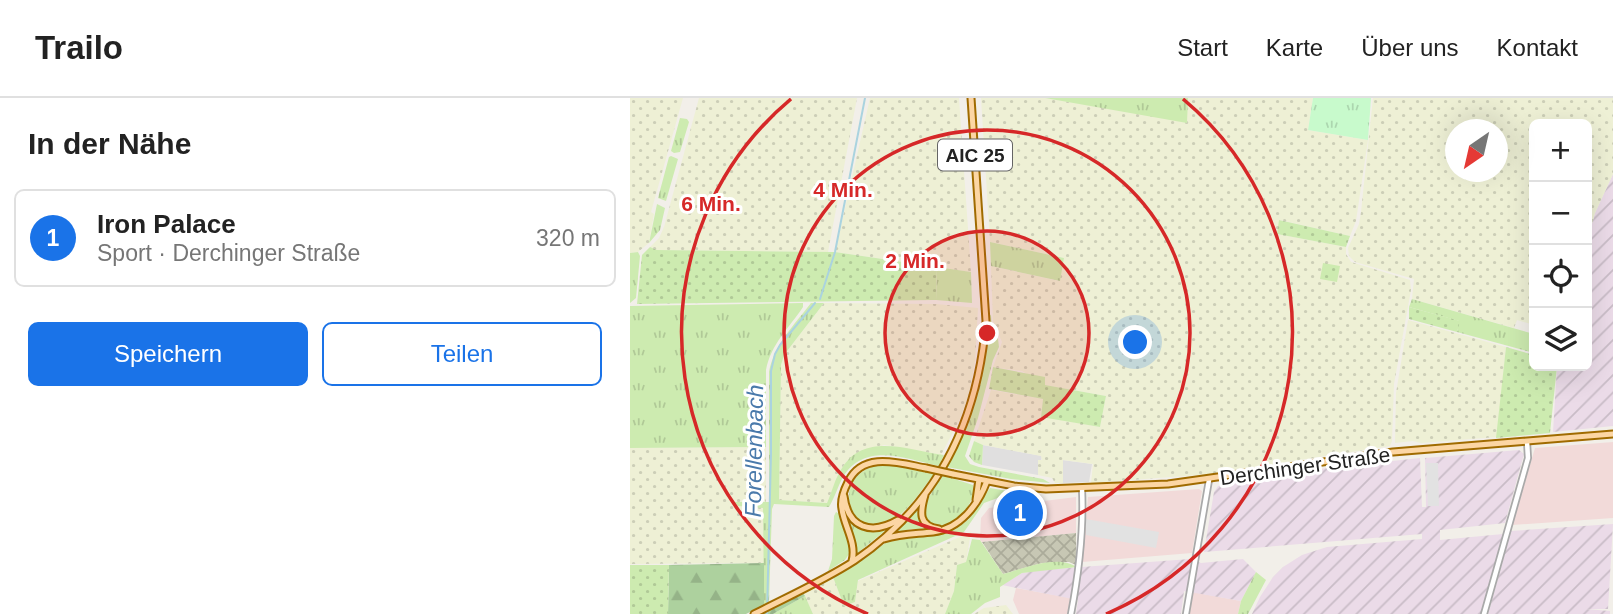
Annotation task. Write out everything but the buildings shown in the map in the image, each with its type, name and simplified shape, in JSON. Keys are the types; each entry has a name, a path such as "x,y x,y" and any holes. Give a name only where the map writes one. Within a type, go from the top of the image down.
{"main road":[{"name":"AIC 25","path":"754,614 851,562 881,540 925,493 949,457 967,418 983,355 986,321 971,98"},
{"name":"Derchinger Straße","path":"844,510 844,492 855,472 871,463 894,462 996,483 1082,489 1209,480 1393,452 1613,434"},
{"path":"975,503 979,479"},
{"path":"881,540 902,533 942,530 963,519 987,481"},
{"path":"925,493 920,510 922,518 929,527 942,530"},
{"path":"844,510 858,523 872,528 887,527 904,517"},
{"path":"844,510 853,547 851,562"}],"street":[{"path":"1485,614 1528,458 1527,442"},
{"path":"1186,614 1209,480"},
{"path":"1071,614 1080,568 1082,489"}],"shaded area":[{"path":"630,98 683,98 651,212 654,214 649,243 638,252 630,253"},
{"path":"699,98 857,98 828,252 657,250 650,247 659,238 664,227"},
{"path":"870,98 959,98 971,272 835,252"},
{"path":"981,98 1045,98 1107,108 1188,101 1188,98 1313,98 1308,130 1368,140 1356,221 1350,236 1280,220 1277,234 1346,247 1346,254 1351,262 1410,280 1411,290 1394,384 1390,446 1211,474 1091,483 1093,464 1063,460 1063,483 1055,483 1052,478 1038,475 1038,460 1042,460 1041,456 974,441 991,390 1043,399 1041,416 1100,427 1106,396 1044,385 1022,371 993,367 1002,342 993,321 991,266 1059,281 1064,258 990,242"},
{"path":"1373,98 1613,98 1613,174 1592,224 1592,119 1529,119 1529,324 1517,320 1514,328 1412,299 1414,279 1355,262 1349,256 1348,248 1359,224"},
{"path":"1613,174 1613,426 1553,432 1557,371 1592,371 1592,224"},
{"path":"824,303 936,304 978,308 975,361 969,394 960,419 941,455 884,445 847,461 827,503 779,500 781,365 784,355"},
{"path":"1408,320 1506,347 1497,437 1395,443 1396,393"},
{"path":"1613,442 1613,518 1512,525 1535,448"},
{"path":"983,445 1042,456 1038,475 982,465"},
{"path":"766,447 766,502 733,503 739,506 763,507 764,563 630,564 630,448"},
{"path":"1519,450 1524,454 1505,523 1440,530 1440,540 1503,534 1481,614 1252,614 1273,577 1302,555 1327,547 1422,539 1422,534 1204,552 1214,492 1218,486 1309,470 1420,458 1422,507 1426,507 1425,458"},
{"path":"1062,460 1092,464 1089,482 1063,483"},
{"path":"1426,463 1438,463 1439,506 1428,506"},
{"path":"1199,489 1202,491 1192,553 1082,562 1088,497"},
{"path":"1076,497 1076,533 982,542 980,540 981,518 989,508"},
{"path":"1086,519 1159,532 1156,548 1086,535"},
{"path":"1613,524 1608,609 1586,609 1610,611 1610,614 1488,614 1511,531"},
{"path":"971,532 966,562 957,565 954,591 945,614 813,614 803,593 833,577 844,606 855,602 858,581"},
{"path":"1076,533 1076,565 1069,562 1042,563 1003,574 982,542"},
{"path":"1190,559 1201,563 1243,559 1256,572 1241,601 1184,591 1181,614 1076,614 1078,600 1002,585 1022,573 1041,570"},
{"path":"1016,588 1071,598 1067,614 1019,614 1013,600"},
{"path":"1193,592 1241,601 1238,614 1188,614"},
{"path":"1006,605 1013,614 974,614 984,608"}],"green space":[{"path":"1045,98 1188,98 1187,123"},
{"path":"1313,98 1371,98 1368,140 1308,130"},
{"path":"680,118 689,122 680,152 674,153 671,151"},
{"path":"671,156 678,159 666,201 658,198"},
{"path":"657,204 665,208 660,230 649,243"},
{"path":"1279,220 1350,236 1346,247 1277,234"},
{"path":"990,242 1064,258 1060,281 991,266"},
{"path":"650,247 657,250 835,252 937,267 936,300 637,304 642,255"},
{"path":"638,252 640,256 636,298 630,303 630,253"},
{"path":"1323,263 1340,266 1337,282 1320,279"},
{"path":"937,267 971,272 972,303 936,300"},
{"path":"1412,299 1529,333 1529,352 1457,332 1459,321 1409,307"},
{"path":"803,303 768,361 766,447 630,448 630,306"},
{"path":"811,303 824,303 784,355 781,365 779,500 827,503 842,468 863,450 889,446 944,455 939,466 887,455 863,459 852,466 843,477 829,507 774,504 769,602 764,605 763,508 738,506 732,502 769,502 769,372 780,344"},
{"path":"1409,307 1460,321 1457,332 1409,319"},
{"path":"991,315 992,328 999,347 965,456 970,464 979,467 1043,479 1050,483 947,467 977,394 985,356 988,316"},
{"path":"1506,347 1529,354 1529,371 1556,371 1550,433 1496,438"},
{"path":"993,367 1045,377 1045,385 1106,396 1100,427 1041,417 1043,399 989,389"},
{"path":"974,441 983,445 982,465 969,456"},
{"path":"878,465 893,465 934,474 902,513 889,522 875,525 864,523 855,515 850,505 849,493 853,482 863,472"},
{"path":"942,475 973,485 973,492 967,509 961,516 947,526 939,527 930,524 924,517 925,504"},
{"path":"990,488 1014,492 984,503 964,532 858,580 855,602 844,606 833,577 895,537 943,534 956,529 969,519"},
{"path":"917,509 920,523 930,530 911,529 894,533"},
{"path":"836,512 840,514 851,551 845,560 828,571 832,559"},
{"path":"846,514 863,529 886,530 855,555"},
{"path":"972,539 980,540 1003,574 1051,562 1069,563 1077,567 1022,573 1000,587 1000,597 985,603 971,614 945,614 954,591 957,565 966,562"},
{"path":"764,563 764,605 746,614 668,614 669,565"},
{"path":"630,565 669,565 668,614 630,614"},
{"path":"1256,572 1266,580 1248,614 1238,614 1241,601"},
{"path":"803,593 805,596 773,614 762,614"},
{"path":"805,596 813,614 773,614"}],"waterway":[{"name":"Forellenbach","path":"820,299 835,252 865,98"},
{"name":"Forellenbach","path":"767,614 771,371 780,345 815,303"}],"place":[{"name":"Iron Palace","path":"1020,513"}]}
